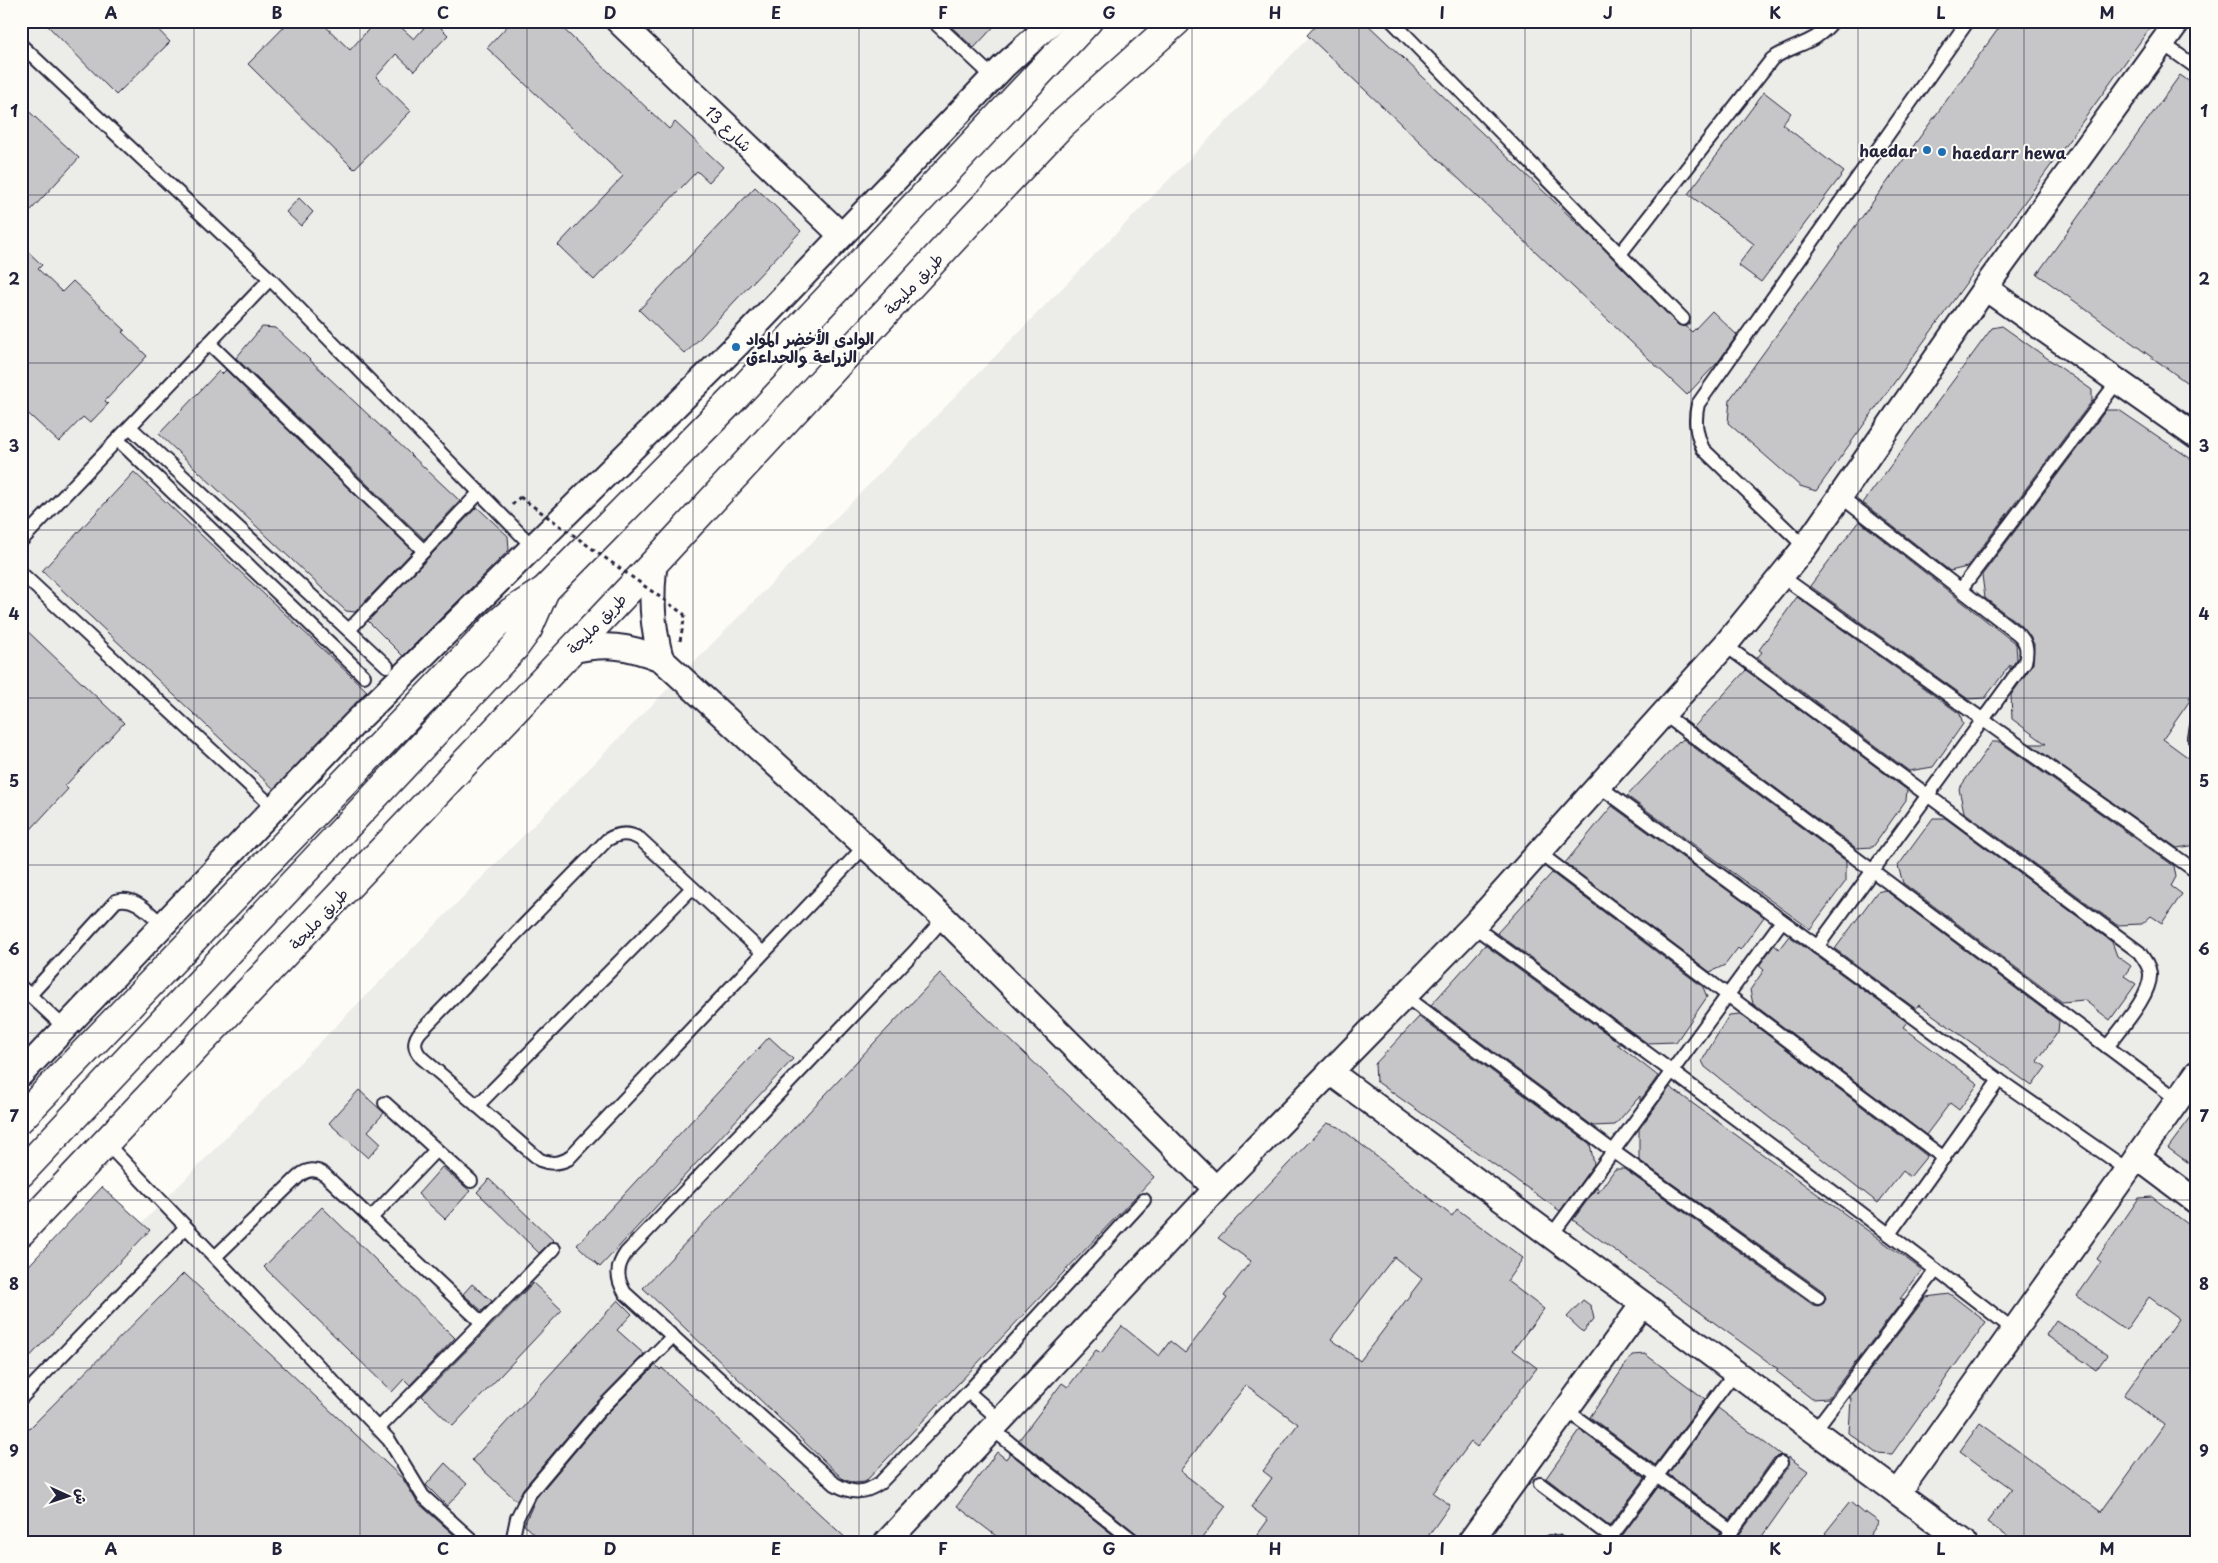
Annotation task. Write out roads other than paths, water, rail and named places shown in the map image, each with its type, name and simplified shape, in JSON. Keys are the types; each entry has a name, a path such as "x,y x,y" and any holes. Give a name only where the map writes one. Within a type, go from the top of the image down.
{"main road":[{"path":"21,1118 496,625 511,612 545,590 738,394 1088,21"},
{"name":"طريق مليحة","path":"21,1232 655,562 945,247 1054,133 1122,69 1177,21"},
{"path":"21,1173 515,647 528,629 545,590"}],"street":[{"name":"شارع 13","path":"618,21 841,235"},
{"path":"21,1074 355,723 738,344 994,77 1053,21"},
{"path":"888,1542 1216,1189 1473,926 1665,715 1725,645 1805,547 1985,288 2178,21"},
{"path":"1985,288 2197,437"},
{"path":"655,562 652,582 653,620 661,659"},
{"path":"570,651 593,646 616,646 639,650 661,659 944,918 1216,1189"},
{"path":"1330,1072 1964,1542"},
{"path":"1898,1493 2197,1073"},
{"path":"2132,1164 2197,1202"},
{"path":"1474,1540 1643,1304"}],"lane":[{"path":"934,21 994,77"},
{"path":"1392,21 1683,319"},
{"path":"1620,254 1772,59 1783,51 1810,42 1825,32 1833,21"},
{"path":"1805,547 1703,449 1696,434 1695,419 1698,404 1968,21"},
{"path":"2162,43 2197,68"},
{"path":"21,45 270,279 532,546"},
{"path":"21,541 270,279"},
{"path":"209,343 234,370 424,551"},
{"path":"1961,589 2117,382"},
{"path":"130,426 387,666"},
{"path":"118,440 364,676"},
{"path":"349,630 480,492"},
{"path":"1817,947 2025,662 2027,646 2018,634 1840,496"},
{"path":"21,573 274,808"},
{"path":"1781,576 2197,872"},
{"path":"1725,645 2139,952 2146,961 2150,972 2146,994 2107,1047"},
{"path":"1665,715 2178,1100"},
{"path":"2197,726 2194,738 2197,744"},
{"path":"1599,786 1999,1080 2132,1164"},
{"path":"763,953 634,836 620,834 607,840 417,1036 415,1041 417,1053 540,1160 554,1164 568,1159 866,845"},
{"path":"1539,853 1944,1158"},
{"path":"478,1106 692,888"},
{"path":"65,1028 26,991 116,900 125,898 135,902 163,925"},
{"path":"944,918 626,1253 620,1262 618,1272 620,1283 625,1292 835,1484 846,1490 858,1492 870,1490 880,1483 968,1392 1144,1200"},
{"path":"1551,1236 1782,921"},
{"path":"1473,926 1672,1071 1890,1234 2014,1330"},
{"path":"1405,996 1613,1151 1818,1298"},
{"path":"1890,1234 1999,1080"},
{"path":"386,1103 470,1181"},
{"path":"106,1143 379,1428 397,1450 414,1486 428,1502 474,1542"},
{"path":"371,1218 436,1150"},
{"path":"215,1258 298,1176 308,1170 320,1171 482,1323"},
{"path":"21,1398 186,1227"},
{"path":"379,1428 554,1250"},
{"path":"1814,1431 1936,1270"},
{"path":"512,1542 517,1518 529,1494 598,1412 673,1336"},
{"path":"1540,1484 1614,1539 1734,1372"},
{"path":"968,1392 996,1425 1135,1542"},
{"path":"1566,1410 1657,1477 1728,1537 1781,1463"},
{"path":"1550,1542 1557,1542"}],"place":[{"name":"haedar","path":"1927,150"},
{"name":"haedarr hewa","path":"1942,152"},
{"name":"الوادى الأخضر المواد الزراعة والحداءق","path":"736,347"}]}
